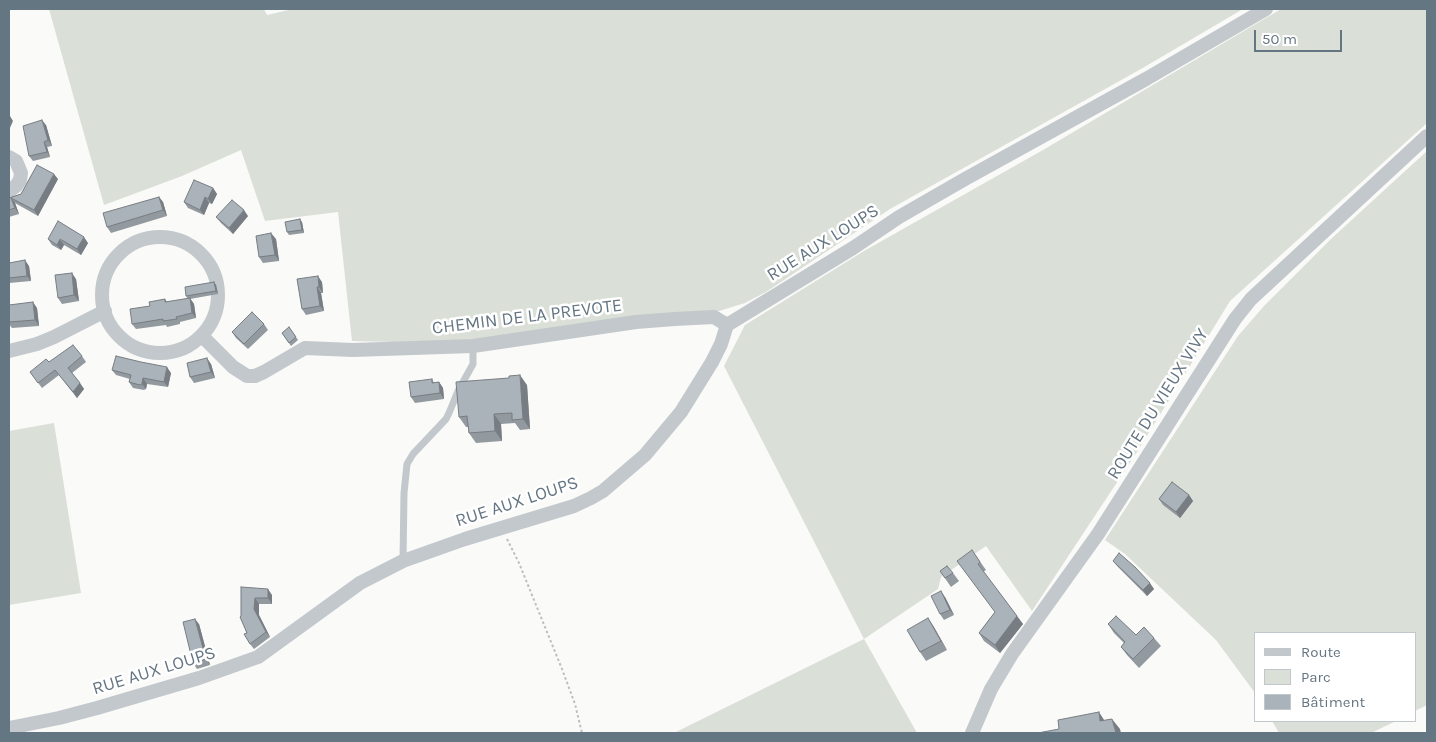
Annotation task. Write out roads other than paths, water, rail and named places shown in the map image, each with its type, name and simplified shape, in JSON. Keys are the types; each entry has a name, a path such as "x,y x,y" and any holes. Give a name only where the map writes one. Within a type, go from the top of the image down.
{"street":[{"name":"RUE AUX LOUPS","path":"9,728 60,718 200,678 258,657 360,583 403,561 431,550 574,506 597,494 644,455 681,412 712,362 728,325 853,248 907,212 965,178 1146,79 1266,9"},
{"name":"ROUTE DU VIEUX VIVY","path":"972,733 991,690 1008,660 1098,534 1235,319 1251,299 1427,136"},
{"path":"9,157 16,162 21,174 16,186 9,191"},
{"path":"164,237 189,244 206,259 214,273 218,287 218,300 211,322 202,336 183,348 167,352 149,352 127,343 118,336 104,311 102,300 104,283 114,261 121,253 140,241 164,237"},
{"path":"9,351 37,344 54,337 104,311"},
{"name":"CHEMIN DE LA PREVOTE","path":"202,336 233,367 248,376 255,376 305,348 370,349 473,346 636,322 714,317 728,325"}],"lane":[{"path":"403,561 404,493 407,464 413,454 446,419 458,391 473,364 473,346"}]}
